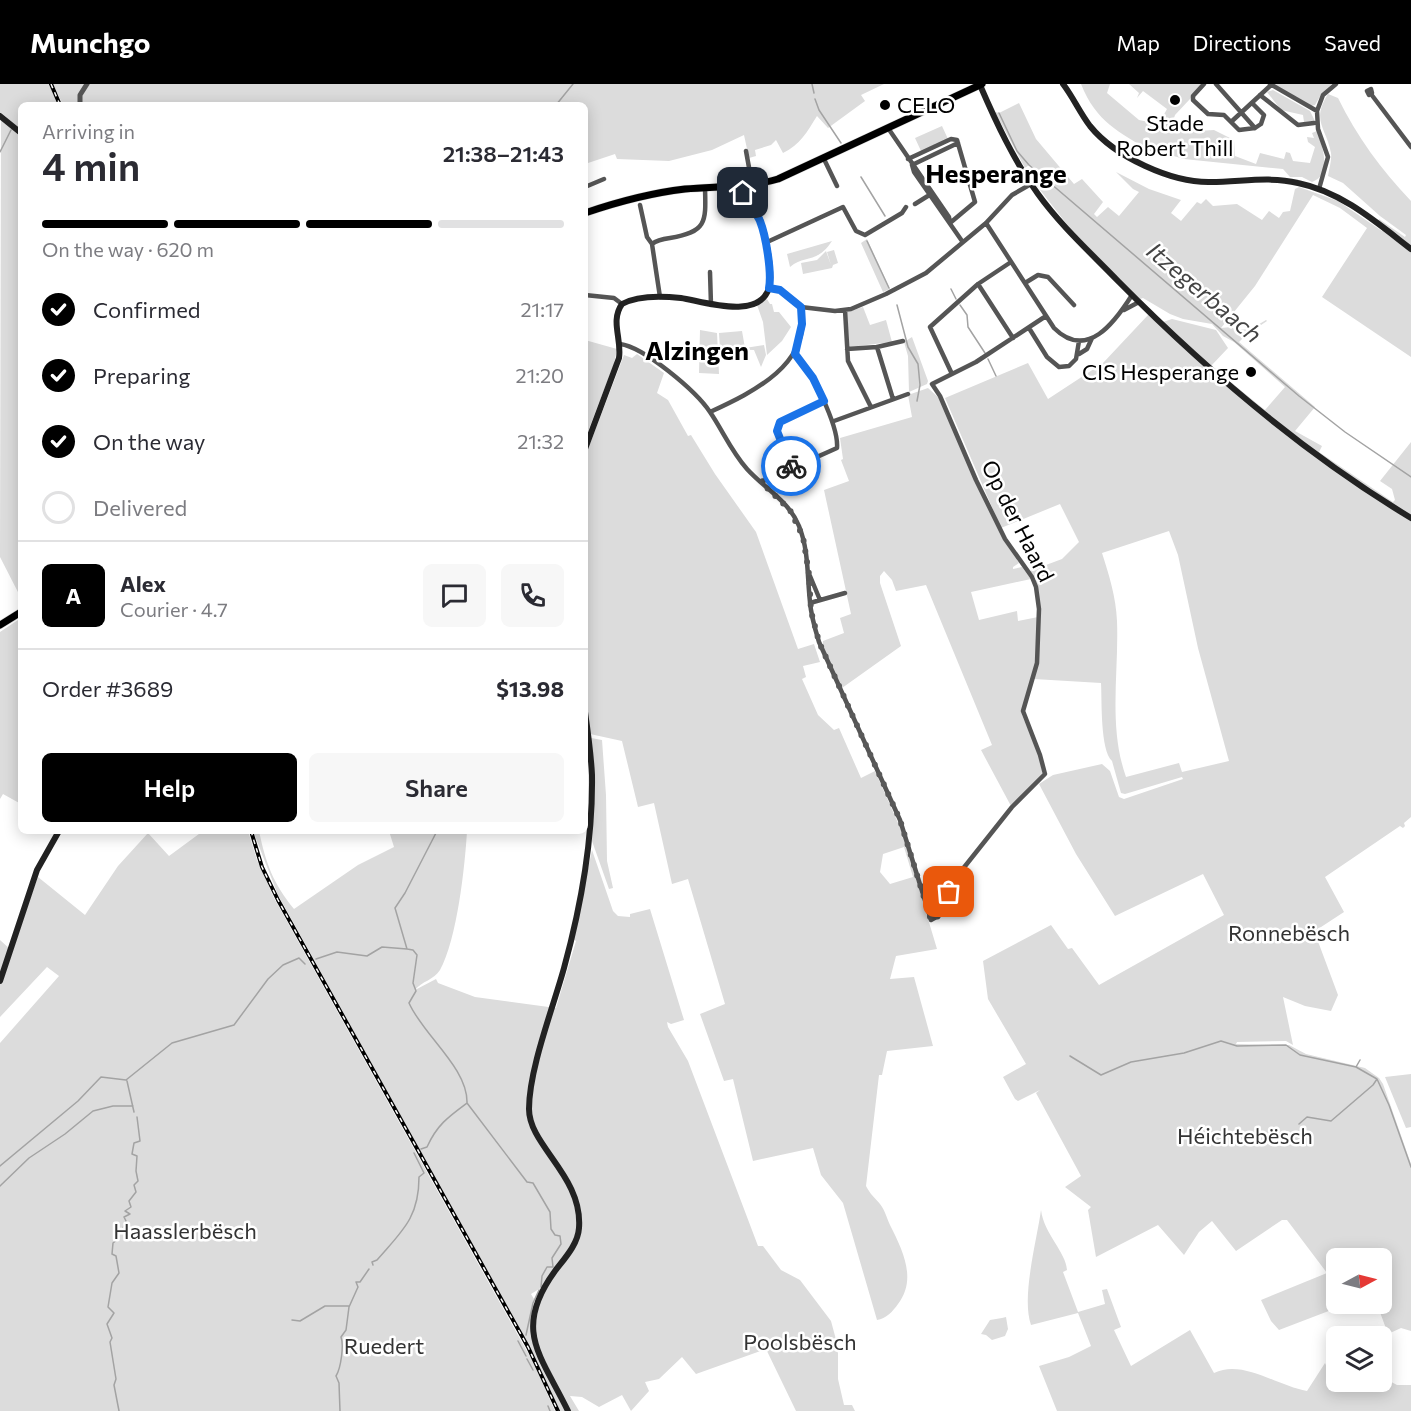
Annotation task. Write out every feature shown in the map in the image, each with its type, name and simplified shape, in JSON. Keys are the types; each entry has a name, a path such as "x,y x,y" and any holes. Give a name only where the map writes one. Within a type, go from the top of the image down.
{"main road":[{"path":"1063,84 1098,135 1120,151 1160,172 1198,182 1272,179 1319,189 1350,203 1411,249"},
{"path":"588,214 660,193 752,184 785,176 981,85 1031,184 1062,224 1132,295 1221,380 1278,427 1343,474 1411,518"},
{"path":"0,116 18,131"},
{"path":"588,441 617,365 620,344 615,320 622,304 632,300 660,297 682,298 711,306 748,305 761,299 769,288 769,272 761,223 745,202 743,185"},
{"path":"0,625 18,614"},
{"path":"568,1411 537,1349 532,1326 539,1295 577,1237 578,1212 567,1179 535,1129 529,1110 542,1044 569,950 589,844 592,774 588,739"},
{"path":"0,981 34,878 57,834"}],"street":[{"path":"80,102 80,95 87,84"},
{"path":"1204,84 1193,96 1193,100 1208,114 1224,115 1239,130 1256,128 1262,124 1264,118 1252,103"},
{"path":"1216,84 1256,128"},
{"path":"1319,189 1328,157 1318,129 1317,111 1323,95 1336,84"},
{"path":"1231,122 1270,85 1317,111"},
{"path":"1368,90 1411,147"},
{"path":"1260,95 1298,125 1314,123"},
{"path":"887,127 949,217 950,223 962,242"},
{"path":"908,159 951,139 956,139 975,202 950,223"},
{"path":"912,165 958,143"},
{"path":"746,151 752,184"},
{"path":"823,157 837,186"},
{"path":"588,186 604,179"},
{"path":"769,288 780,290 801,307 845,310 886,294 926,273 986,223 1012,195 1031,184"},
{"path":"651,244 657,240 688,235 701,227 706,215 705,188"},
{"path":"915,204 931,194"},
{"path":"640,205 647,237 651,244 660,297"},
{"path":"765,243 843,207 856,231 865,235 892,219 906,207"},
{"path":"986,223 1046,316 1061,334 1079,341 1103,332 1132,295"},
{"path":"1011,262 978,284 930,327 952,374 976,362 1046,316"},
{"path":"710,272 711,306"},
{"path":"1025,283 1038,276 1048,277 1074,305"},
{"path":"978,284 1013,338"},
{"path":"588,295 614,298 622,304"},
{"path":"1121,311 1139,302"},
{"path":"710,412 754,391 795,354 802,324 801,307"},
{"path":"845,310 848,361 871,407"},
{"path":"1029,328 1047,357 1059,367 1072,363 1079,354 1087,349 1092,338"},
{"path":"847,349 878,347 903,341"},
{"path":"1079,341 1079,354"},
{"path":"620,344 629,345 663,368 710,412 729,446 761,482 780,499 797,522 803,537 809,574 810,603 845,592"},
{"path":"878,347 893,399"},
{"path":"761,482 837,448 824,401 813,378 795,354"},
{"name":"Op der Haard","path":"810,603 819,642 900,820 931,920 940,915 954,880 1012,807 1045,774 1040,754 1023,711 1038,652 1040,609 1036,587 1032,577 1005,539 976,480 940,396 932,384 952,374"},
{"path":"834,422 908,394"},
{"path":"792,467 777,426 780,422 824,401"},
{"path":"809,574 820,600"}],"green space":[{"path":"0,84 49,84 57,102 18,102 18,127 0,112"},
{"path":"53,84 884,84 861,95 865,101 828,128 817,116 799,142 783,153 776,140 771,145 755,150 756,156 749,158 744,135 712,150 669,161 617,159 615,154 588,163 588,102 62,102"},
{"path":"1081,84 1110,84 1107,93 1139,120 1163,125 1163,116 1167,109 1143,91 1137,98 1139,93 1129,84 1204,84 1175,115 1173,121 1183,132 1214,130 1234,140 1235,156 1256,164 1260,153 1284,159 1286,152 1290,153 1293,161 1310,163 1315,147 1308,142 1307,137 1314,138 1312,133 1317,131 1324,159 1322,173 1312,182 1302,177 1290,177 1283,169 1184,159 1153,150 1152,152 1119,132 1101,117"},
{"path":"1272,84 1332,84 1322,93 1315,105 1311,106"},
{"path":"1273,90 1310,111 1315,121 1304,122 1303,115 1281,110 1267,92"},
{"path":"1328,94 1338,98 1370,152 1411,201 1411,357 1322,297 1367,228 1340,208 1313,195 1255,286 1221,328 1251,329 1267,321 1252,331 1249,337 1245,336 1239,342 1315,407 1295,431 1322,446 1319,452 1393,502 1395,500 1392,489 1380,481 1411,442 1411,817 1404,823 1403,828 1400,826 1325,877 1344,912 1318,929 1316,936 1338,995 1331,1011 1305,1006 1283,997 1293,1045 1286,1041 1237,1042 1236,1044 1289,1045 1306,1054 1365,1068 1379,1078 1383,1084 1411,1164 1411,1331 1401,1328 1392,1332 1392,1326 1385,1326 1381,1314 1392,1314 1392,1248 1326,1248 1326,1272 1287,1220 1282,1220 1236,1251 1212,1221 1199,1232 1184,1255 1158,1225 1096,1257 1088,1210 1091,1207 1065,1187 1081,1176 1036,1093 1040,1090 1018,1101 1003,1077 1026,1064 988,999 983,961 1051,925 1068,949 1072,948 1099,985 1224,915 1203,874 1115,916 1076,854 1039,784 1053,775 1102,764 1110,771 1119,797 1124,799 1183,779 1182,777 1125,794 1121,793 1112,761 1105,747 1101,683 1034,679 1041,613 1030,571 1062,559 1079,542 1060,504 1001,528 945,398 1028,363 1048,399 1103,363 1149,314 1163,322 1172,319 1216,330 1228,348 1211,366 1265,410 1285,387 1234,342 1223,336 1212,324 1183,319 1143,298 1140,299 1073,232 1033,181 1040,175 1029,165 1025,168 995,112 999,113 1019,103 1036,139 1074,184 1082,179 1103,202 1094,214 1097,217 1108,207 1119,216 1139,192 1116,172 1149,189 1181,200 1171,213 1181,221 1197,202 1201,204 1206,199 1213,206 1237,204 1262,220 1269,211 1279,218 1283,212 1290,211 1295,189 1299,187 1338,201 1382,231 1384,228 1378,221 1379,219 1405,237 1406,235 1380,216 1343,183 1328,176 1331,156 1321,124 1321,111","holes":["1169,531 1178,555 1198,648 1229,761 1182,772 1179,763 1126,777 1117,738 1116,612 1112,586 1102,553"]},
{"path":"1,119 18,133 18,592 0,557"},
{"path":"942,126 948,139 921,151 915,138"},
{"path":"867,239 890,289 883,292 861,243"},
{"path":"832,241 821,253 790,267 787,254"},
{"path":"834,250 838,263 832,268 803,274 801,263 817,260 826,251 831,265 827,252"},
{"path":"767,299 772,304 774,312 779,312 791,327 782,341 767,355 763,322 757,305"},
{"path":"863,307 870,325 886,320 892,342 849,347 847,312"},
{"path":"700,330 717,333 719,374 699,373"},
{"path":"742,331 745,348 764,345 766,355 761,367 754,350 720,349 719,333"},
{"path":"912,337 928,381 927,384 909,392 908,356 904,342"},
{"path":"588,341 617,349 614,364 588,431"},
{"path":"637,354 664,373 657,393 668,400 688,436 691,435 756,532 798,649 814,644 820,662 803,666 806,677 802,679 818,715 834,730 839,728 861,778 875,771 902,832 937,949 896,956 890,979 914,977 933,1046 887,1051 882,1075 879,1075 866,1186 882,1206 899,1245 906,1265 907,1285 898,1304 889,1314 877,1320 843,1203 821,1175 813,1148 753,1161 733,1079 724,1081 700,1014 725,1004 688,879 672,884 654,803 638,807 622,741 590,734 588,717 588,449 624,355 632,358","holes":["904,847 913,877 890,884 880,872 883,854"]},
{"path":"928,388 939,398 1004,541 1019,563 1013,569 1022,567 1031,579 971,592 979,620 1017,611 1018,621 1038,617 1035,667 1022,715 1039,755 1043,775 1011,806 981,750 992,745 926,585 896,591 892,580 884,571 880,576 880,583 901,646 842,688 823,646 823,641 844,633 840,618 851,614 824,490 849,481 841,460 843,459 840,438 912,417 908,395"},
{"path":"18,620 18,802 3,794 0,799 0,632"},
{"path":"591,738 602,740 607,861 613,888 609,889 592,841"},
{"path":"147,834 169,856 199,834 249,834 257,860 274,898 533,1362 555,1411 0,1411 0,1043 59,976 47,967 0,1017 0,940 11,950 38,877 85,915 118,866"},
{"name":"Poolsbësch","path":"254,834 260,834 271,873 294,909 358,865 394,847 390,834 467,834 459,902 446,957 440,970 415,990 436,979 438,983 475,997 556,1008 576,941 573,939 592,850 613,911 618,916 630,917 630,914 650,909 684,1020 671,1024 667,1022 668,1027 688,1061 758,1246 763,1246 781,1270 800,1280 831,1321 838,1347 838,1379 844,1405 852,1405 855,1411 796,1411 766,1349 696,1374 682,1357 659,1379 645,1382 649,1391 631,1411 622,1395 599,1407 582,1397 570,1396 579,1411 570,1411 536,1342 536,1314 544,1286 531,1294 534,1299 531,1327 539,1356 566,1411 560,1411 517,1325 278,895"},
{"path":"1411,1074 1411,1127 1406,1128 1385,1077"},
{"path":"1041,1210 1046,1227 1066,1263 1067,1270 1063,1272 1078,1312 1105,1304 1102,1290 1107,1289 1121,1327 1114,1330 1131,1366 1190,1330 1214,1373 1237,1369 1248,1371 1307,1391 1325,1363 1326,1392 1392,1392 1392,1382 1397,1385 1411,1385 1411,1411 1057,1411 1039,1366 1069,1357 1091,1346 1078,1313 1031,1325 1028,1299"},
{"path":"1326,1273 1326,1312 1279,1330 1271,1321 1261,1300"},
{"path":"1006,1317 1008,1329 1005,1336 992,1340 981,1334 990,1320"}],"waterway":[{"path":"558,102 573,84"},
{"path":"812,84 814,93"},
{"path":"815,99 819,110 841,143"},
{"name":"Itzegerbaach","path":"999,113 1017,151 1029,165 1299,396 1345,432 1411,477"},
{"path":"0,152 11,130"},
{"path":"861,177 885,216"},
{"path":"867,241 889,288"},
{"path":"951,289 956,299"},
{"path":"897,305 908,347 918,364 920,385 917,401"},
{"path":"960,305 967,315 968,327 985,353"},
{"path":"988,359 996,376"},
{"path":"435,834 395,908 407,949 413,950 417,955 413,983 416,991 409,1003 424,1027 453,1064 465,1090 467,1103 527,1182 533,1183 550,1212 551,1229 555,1235 560,1236 561,1244 552,1258 553,1267 547,1267 542,1276 541,1287"},
{"path":"316,959 337,952 367,956 382,947 407,949"},
{"path":"0,1166 78,1101 101,1077 126,1080 172,1043 234,1025 268,979 283,965 299,958 305,964"},
{"path":"1070,1056 1101,1075 1131,1062 1184,1053 1221,1041 1237,1046 1286,1045 1300,1055 1356,1067"},
{"path":"1299,1124 1307,1117 1331,1121 1373,1085 1377,1079 1356,1067 1360,1060"},
{"path":"1377,1079 1389,1105 1411,1167"},
{"path":"127,1081 134,1112"},
{"path":"421,1149 427,1147 444,1122 467,1103"},
{"path":"0,1186 29,1158 65,1134 93,1111 113,1106 133,1106"},
{"path":"119,1411 114,1385 116,1379 110,1342 112,1338 107,1324 114,1313 108,1307 112,1283 119,1273 116,1256 112,1254 113,1243 117,1240 115,1234 123,1228 126,1221 124,1217 130,1214 125,1211 131,1207 129,1201 136,1192 134,1185 138,1181 137,1156 132,1154 134,1143 140,1141 137,1117"},
{"path":"373,1265 372,1262 377,1260 394,1241 412,1214 416,1203 419,1177 424,1173 414,1153"},
{"path":"340,1411 339,1383 336,1376 342,1356 341,1337 346,1330 349,1307 358,1287 356,1282 360,1282 369,1269"},
{"path":"526,1335 533,1303 539,1290"},
{"path":"292,1320 300,1321 325,1306 349,1306"},
{"path":"518,1341 526,1356"},
{"path":"527,1359 533,1370"},
{"path":"548,1406 550,1411"}],"railway":[{"path":"51,84 59,102"},
{"path":"252,834 262,867 278,900 528,1347 558,1411"}],"way so far":[{"path":"791,466 761,482 790,510 803,537 809,574 811,611 819,642 900,820 931,920 940,915 949,892"}],"place":[{"name":"Stade Robert Thill","path":"1175,100"},
{"name":"CELO","path":"885,105"},
{"name":"CIS Hesperange","path":"1251,372"}],"district":[{"name":"Hesperange","path":"996,174"},
{"name":"Alzingen","path":"697,351"}],"route":[{"path":"743,193 745,202 761,223 770,279 769,288 780,290 801,307 802,324 795,354 813,378 824,401 778,423 776,429 791,466"}],"park label":[{"name":"Ronnebësch","path":"1289,933"},
{"name":"Héichtebësch","path":"1245,1136"},
{"name":"Haasslerbësch","path":"185,1231"},
{"name":"Ruedert","path":"384,1346"}]}
